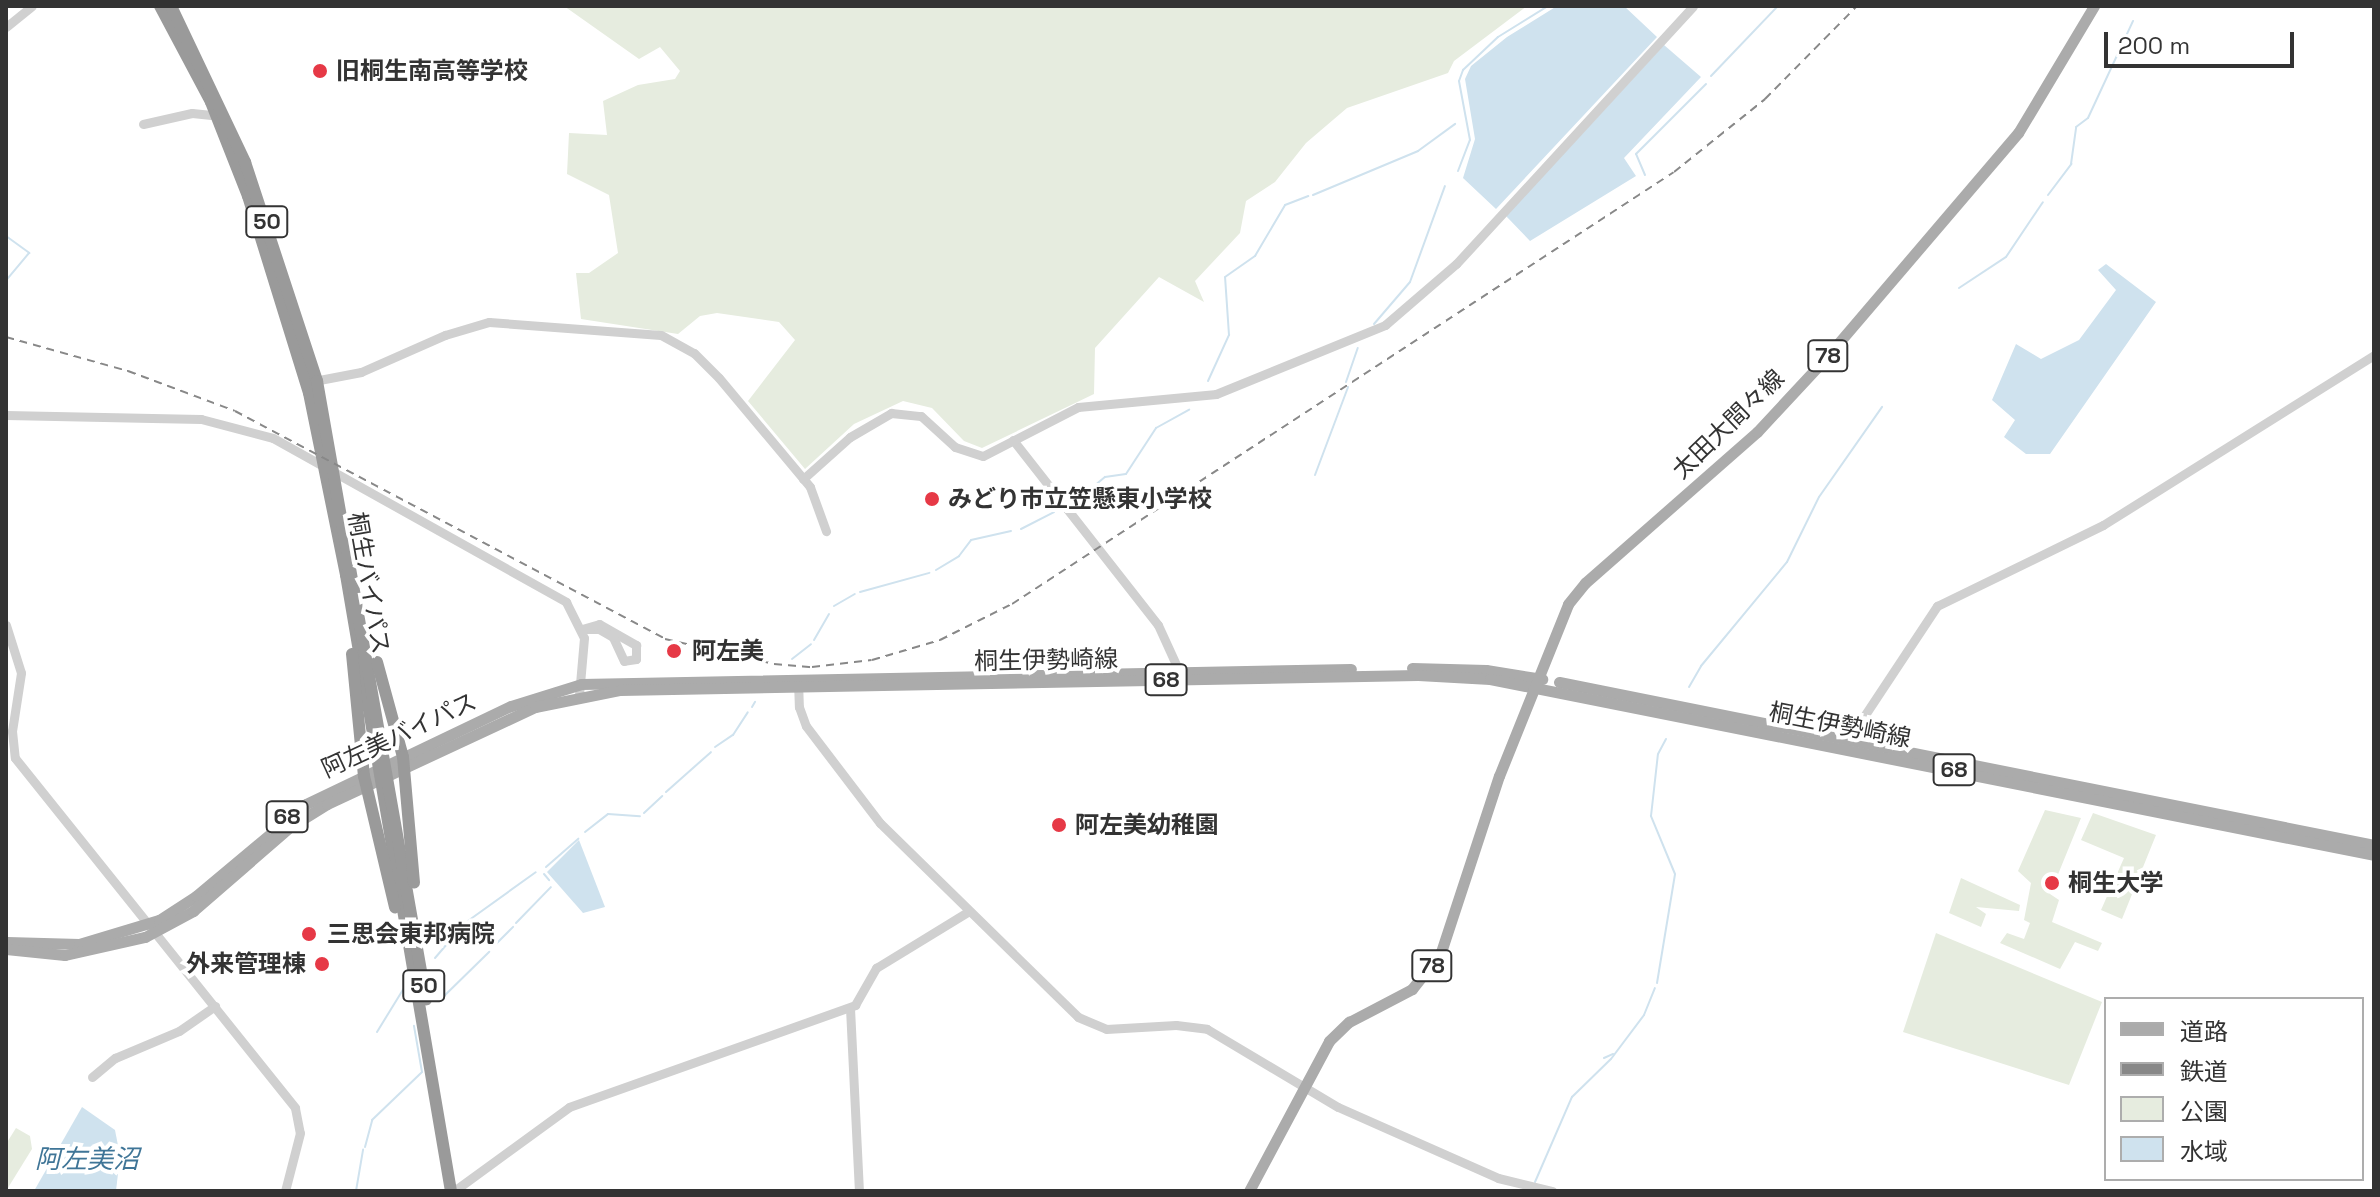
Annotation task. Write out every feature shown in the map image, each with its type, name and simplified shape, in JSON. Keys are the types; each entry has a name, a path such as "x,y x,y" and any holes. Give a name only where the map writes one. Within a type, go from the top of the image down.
{"highway":[{"name":"桐生バイパス","path":"160,6 222,116"},
{"name":"桐生バイパス","path":"171,6 222,116 312,382 333,481 382,762 413,976 456,1190"},
{"name":"50","path":"350,574 403,762 429,1016"},
{"name":"50","path":"350,574 364,780 413,976"},
{"name":"桐生バイパス","path":"385,782 429,1016 456,1190"}],"main road":[{"name":"太田大間々線","path":"1249,1191 1332,1036 1412,989 1441,952 1535,682 1557,625 1576,593 1757,432 1824,360 2018,133 2094,6"},
{"name":"桐生伊勢崎線","path":"852,676 1449,668 1535,682 2374,845"},
{"name":"桐生伊勢崎線","path":"798,682 1418,675 1535,682"},
{"name":"阿左美バイパス","path":"6,949 81,954 152,928 203,903 300,820 364,780 525,700 580,689 798,682 852,676"},
{"name":"桐生伊勢崎線","path":"1847,743 2374,855"},
{"name":"阿左美バイパス","path":"6,942 79,944 152,928"}],"street":[{"path":"6,27 32,6"},
{"path":"803,479 863,427 897,411 921,416 971,455 990,454 1089,403 1194,398 1243,386 1397,317 1456,264 1693,6"},
{"path":"143,124 192,113 222,116"},
{"path":"312,382 361,372 445,335 489,322 653,333 681,345 708,366 803,479 826,531"},
{"path":"1847,743 1937,606 2103,525 2374,355"},
{"path":"6,415 201,419 252,430 557,596 582,629 580,689"},
{"path":"1013,440 1158,625 1179,671"},
{"path":"599,624 636,645 638,657 627,662 613,637 599,629 582,629 599,624"},
{"path":"6,625 21,673 12,731 15,758 299,1115 300,1133 285,1191"},
{"path":"798,682 803,721 870,811 1037,982 1089,1024 1207,1029 1305,1088 1498,1178 1552,1191"},
{"path":"859,1191 850,1008 876,968 969,911"},
{"path":"92,1077 115,1058 179,1031 215,1006"},
{"path":"456,1190 569,1107 850,1008"}],"green space":[{"path":"564,6 1527,6 1454,61 1448,73 1347,108 1306,143 1275,182 1246,201 1240,233 1195,281 1204,302 1159,277 1095,348 1094,394 982,448 964,441 932,408 903,401 854,424 805,469 748,401 795,340 779,322 717,313 700,316 678,334 581,319 576,273 589,273 618,253 609,195 567,174 569,133 607,135 603,101 638,85 675,79 680,71 660,47 639,59"},
{"path":"2045,810 2081,818 2050,894 2059,900 2052,922 2102,943 2098,951 2075,942 2060,969 2000,943 2007,933 2024,939 2030,923 2024,920 2031,883 2018,871"},
{"path":"2093,813 2156,835 2122,919 2101,910 2124,858 2081,840"},
{"path":"1961,878 2020,905 2019,911 1976,907 1986,914 1981,927 1949,913"},
{"path":"1936,933 2102,1002 2069,1085 1903,1032"},
{"path":"16,1128 30,1136 32,1149 6,1191 6,1144"}],"water":[{"path":"1557,6 1624,6 1657,37 1496,209 1463,178 1475,139 1465,79 1471,66 1507,37"},
{"path":"1664,45 1701,77 1624,158 1636,176 1530,241 1506,216"},
{"path":"2106,264 2156,302 2050,454 2026,454 2004,437 2015,420 1992,400 2016,344 2041,359 2079,340 2116,290 2098,270"},
{"path":"579,840 605,907 583,913 547,872"},
{"name":"阿左美沼","path":"82,1107 115,1130 120,1156 116,1191 34,1191"}],"waterway":[{"path":"1458,171 1470,140 1459,81 1463,70 1498,37 1548,6"},
{"path":"1711,76 1778,6"},
{"path":"2048,195 2071,164 2076,127 2088,118 2133,21"},
{"path":"1645,175 1636,154 1706,84"},
{"path":"1313,195 1418,151 1455,124"},
{"path":"1374,324 1410,282 1445,186"},
{"path":"1208,381 1229,335 1225,277 1255,256 1285,205 1308,196"},
{"path":"1959,288 2006,257 2043,202"},
{"path":"6,236 29,253 7,279"},
{"path":"1346,382 1358,348"},
{"path":"1315,475 1348,387"},
{"path":"1689,687 1701,666 1787,562 1819,497 1882,407"},
{"path":"1075,502 1105,477 1126,474 1156,428 1189,410"},
{"path":"1021,529 1054,512"},
{"path":"936,570 959,556 971,540 1011,531"},
{"path":"860,592 929,573"},
{"path":"834,606 855,594"},
{"path":"814,640 829,614"},
{"path":"792,659 811,644"},
{"path":"752,707 755,702"},
{"path":"715,747 733,735 748,712"},
{"path":"1657,983 1675,874 1651,816 1658,754 1666,739"},
{"path":"666,792 711,752"},
{"path":"644,813 662,796"},
{"path":"585,832 608,814 640,816"},
{"path":"546,867 578,839"},
{"path":"435,958 465,923 536,872"},
{"path":"544,874 549,880"},
{"path":"516,923 551,887"},
{"path":"494,946 513,927"},
{"path":"440,1000 489,952"},
{"path":"377,1032 407,983"},
{"path":"1535,1182 1572,1097 1611,1059 1644,1015 1655,988"},
{"path":"365,1147 372,1120 422,1072 414,1026"},
{"path":"1604,1058 1613,1054"},
{"path":"356,1191 363,1150"}],"railway":[{"path":"6,337 128,371 235,411 665,639 774,664 812,667 872,660 940,640 1012,604 1674,172 1765,99 1857,6"}],"place":[{"name":"旧桐生南高等学校","path":"320,71"},
{"name":"みどり市立笠懸東小学校","path":"932,499"},
{"name":"阿左美","path":"674,651"},
{"name":"阿左美幼稚園","path":"1059,825"},
{"name":"桐生大学","path":"2052,883"},
{"name":"三思会東邦病院","path":"309,934"},
{"name":"外来管理棟","path":"322,964"}]}
